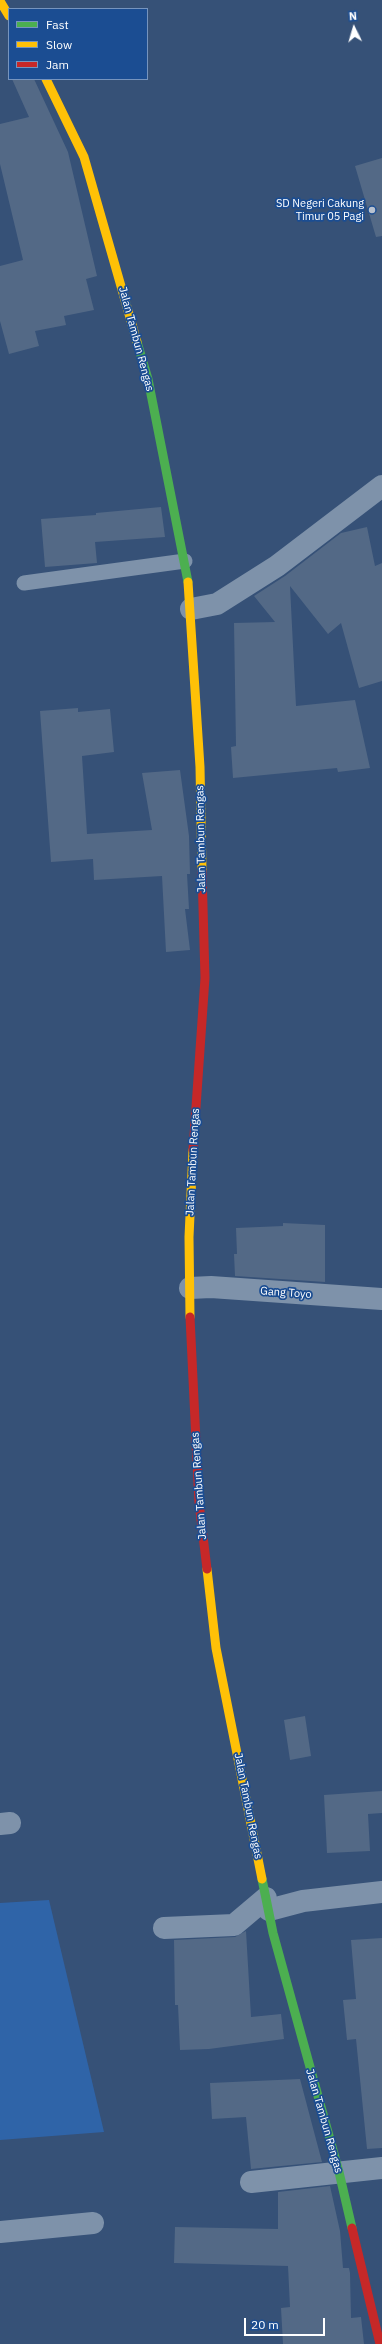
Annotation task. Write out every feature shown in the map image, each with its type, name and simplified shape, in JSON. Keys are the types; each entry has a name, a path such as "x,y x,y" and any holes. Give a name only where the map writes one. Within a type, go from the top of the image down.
{"street":[{"path":"0,1 8,14"},
{"name":"Jalan Tambun Rengas","path":"46,80 84,157 148,379 185,561 203,607 200,767 205,978 190,1187 200,1287 191,1358 199,1504 216,1648 271,1905 298,2028 357,2171 380,2344"},
{"path":"203,607 277,566 382,486"},
{"name":"Gang Toyo","path":"200,1287 382,1300"},
{"path":"164,1928 234,1925 271,1905 382,1892"},
{"path":"252,2182 357,2171"},
{"path":"0,2232 93,2223"}],"lane":[{"path":"24,583 185,561"}],"shaded area":[{"path":"49,1900 104,2132 0,2140 0,1903"}],"building":[{"path":"12,80 34,80 68,152 97,276 86,279 94,310 64,316 66,325 35,331 39,346 9,354 0,321 0,266 23,260 0,164 0,124 29,117"},
{"path":"382,158 382,236 376,237 355,166"},
{"path":"161,507 165,537 95,542 97,563 45,567 41,519 96,515 96,513"},
{"path":"367,527 375,566 382,563 382,681 359,688 341,623 328,634 290,586 296,706 355,700 370,768 338,772 337,768 233,778 231,747 236,746 234,623 275,622 254,596 285,576 341,533"},
{"path":"78,708 78,712 110,709 114,752 82,756 87,834 152,830 142,773 180,770 189,836 190,874 187,874 189,909 185,909 190,950 166,952 162,876 94,880 93,859 51,862 40,711"},
{"path":"283,1223 325,1225 325,1282 235,1276 234,1254 237,1254 236,1228 283,1226"},
{"path":"305,1716 311,1756 290,1760 284,1720"},
{"path":"382,1791 382,1813 368,1814 370,1851 327,1853 324,1795"},
{"path":"246,1931 251,2017 281,2014 284,2039 209,2049 180,2050 178,2005 175,2005 174,1940 235,1937"},
{"path":"382,1938 382,2148 367,2149 356,2039 347,2040 343,2000 356,1999 351,1940"},
{"path":"300,2079 322,2162 251,2169 246,2117 212,2119 210,2083"},
{"path":"330,2186 340,2231 343,2268 349,2268 350,2273 351,2318 361,2317 364,2344 283,2344 281,2308 290,2307 288,2266 174,2263 175,2227 278,2229 278,2192"}],"traffic: fast":[{"path":"137,342 148,379 188,582"},
{"path":"262,1879 273,1933 339,2172 352,2228"}],"traffic: slow":[{"path":"0,1 8,14"},
{"path":"46,80 84,157 137,342"},
{"path":"188,582 200,767 202,871"},
{"path":"190,1317 189,1237 193,1150"},
{"path":"207,1569 216,1648 262,1879"}],"traffic: jam":[{"path":"193,1150 205,978 202,871"},
{"path":"190,1317 199,1503 207,1569"},
{"path":"352,2228 380,2344"}],"place":[{"name":"SD Negeri Cakung Timur 05 Pagi","path":"372,210"}]}
